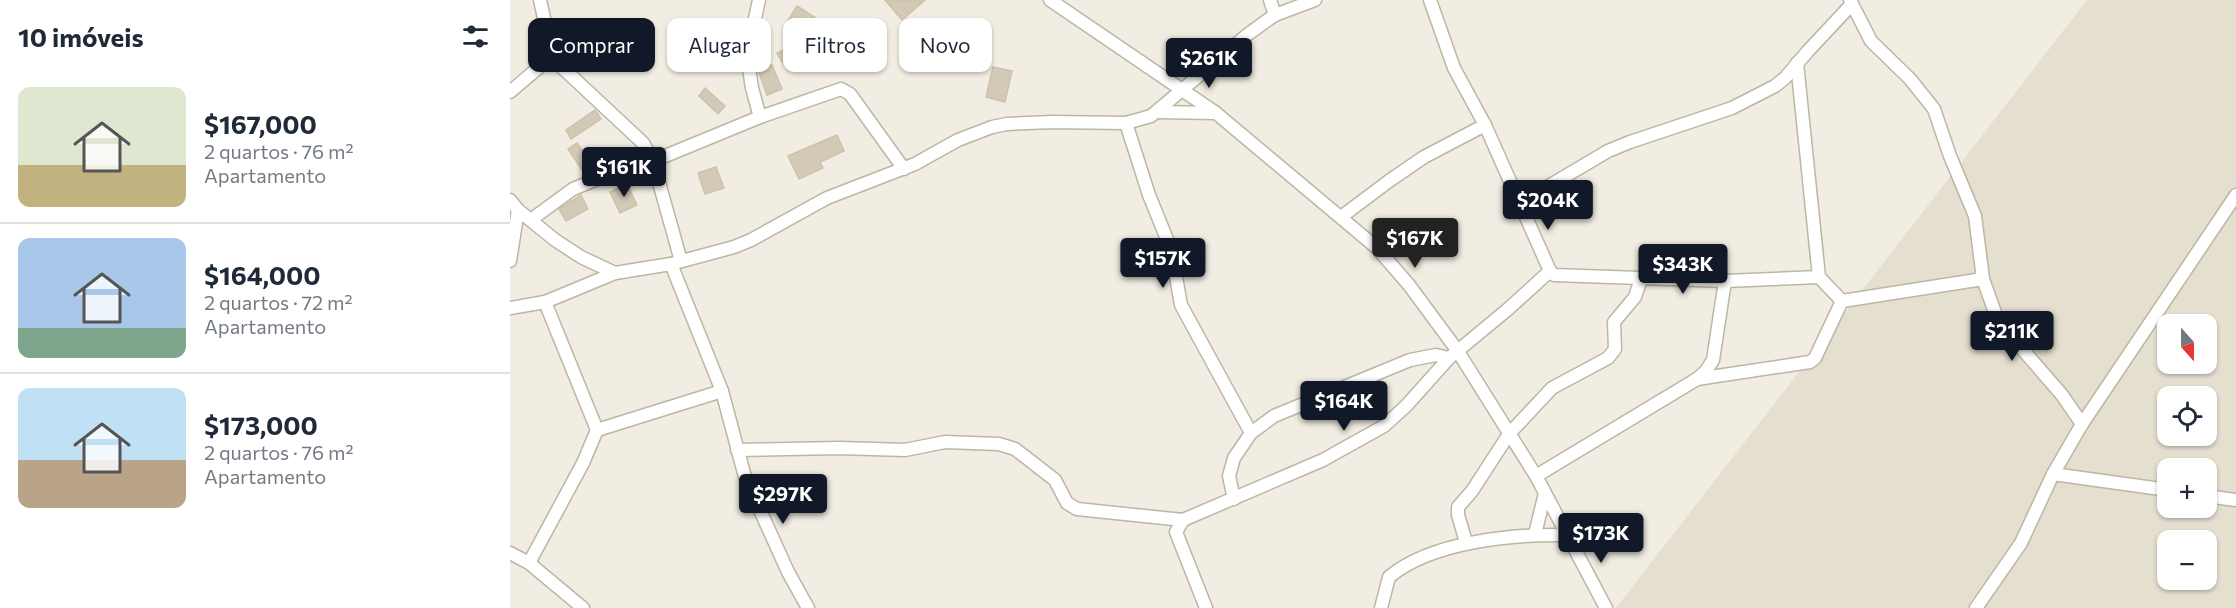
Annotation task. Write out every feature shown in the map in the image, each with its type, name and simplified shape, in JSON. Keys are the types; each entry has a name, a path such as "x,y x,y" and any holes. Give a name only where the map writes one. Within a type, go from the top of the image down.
{"street":[{"path":"540,0 544,18"},
{"path":"759,0 747,55 752,88 760,117"},
{"path":"1050,0 1184,89 1216,113 1377,248 1409,285 1536,476 1606,608"},
{"path":"1270,0 1275,15"},
{"path":"1158,112 1247,35 1275,15 1315,0"},
{"path":"1430,0 1454,68 1485,125 1550,271 1554,275 1725,281 1819,277"},
{"path":"1520,203 1608,151 1732,108 1756,97 1785,78 1851,2 1871,41 1910,79 1934,109 1950,156 1975,216 1983,279 1998,321 2062,395 2082,424"},
{"path":"1797,63 1819,277 1842,300"},
{"path":"510,92 533,72"},
{"path":"567,72 631,129 643,142 651,157 676,263 722,391 745,477 768,530 808,608"},
{"path":"532,219 573,189 651,157 838,89 845,89 850,94 904,169"},
{"path":"510,308 545,302 615,273 676,263 734,247 827,198 904,169 958,140 992,127 1007,124 1126,123 1158,112 1216,113"},
{"path":"1126,123 1149,195 1172,249 1181,305 1251,433"},
{"path":"1341,217 1424,157 1485,125"},
{"path":"1976,608 2021,543 2054,474 2082,424 2236,195"},
{"path":"514,205 555,240 581,257 615,273"},
{"path":"510,261 514,205"},
{"path":"736,450 840,448 905,450 945,442 999,444 1015,449 1055,480 1067,503 1077,509 1184,520 1290,476 1370,435 1406,406 1453,354 1550,271"},
{"path":"1466,542 1458,507 1472,491 1509,434 1552,388 1608,358 1614,349 1614,322 1635,297 1641,279"},
{"path":"1842,300 1983,279"},
{"path":"1536,476 1697,379 1706,371 1713,360 1725,281"},
{"path":"1697,379 1810,362 1815,358 1842,300"},
{"path":"529,563 583,463 597,430 545,302"},
{"path":"1234,499 1230,486 1230,468 1251,433 1274,416 1399,364 1436,355 1453,354"},
{"path":"597,430 722,391"},
{"path":"2054,474 2157,488"},
{"path":"1535,534 1545,493"},
{"path":"2217,497 2236,500"},
{"path":"1184,520 1176,532 1206,608"},
{"path":"1381,608 1387,581 1393,574 1429,555 1466,542 1535,534 1569,535"},
{"path":"510,553 529,563 583,608"}],"shaded area":[{"path":"2087,0 2236,0 2236,608 1616,608"}],"building":[{"path":"885,0 925,0 904,18 900,18"},
{"path":"797,6 816,18 789,18"},
{"path":"783,50 783,62 782,62 777,53"},
{"path":"771,65 782,89 767,95 759,72 771,72"},
{"path":"993,67 1012,71 1005,102 986,97"},
{"path":"705,88 725,106 718,114 699,96"},
{"path":"595,110 601,119 571,139 566,130"},
{"path":"837,135 844,151 820,162 823,168 799,179 788,156"},
{"path":"577,143 593,167 584,173 568,149"},
{"path":"716,167 724,188 705,194 698,173"},
{"path":"627,184 637,205 620,213 610,192"},
{"path":"581,195 588,209 566,221 559,209"}]}
